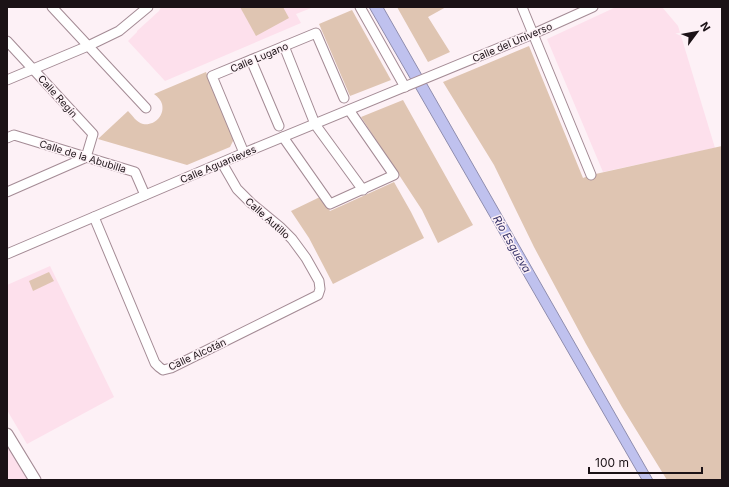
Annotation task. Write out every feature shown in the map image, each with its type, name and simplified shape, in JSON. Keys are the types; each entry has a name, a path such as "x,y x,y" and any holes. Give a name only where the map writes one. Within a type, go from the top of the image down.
{"main road":[{"path":"7,434 35,480"}],"street":[{"path":"52,7 146,108"},
{"path":"7,80 88,46 119,31 136,12 148,7"},
{"path":"360,7 407,86"},
{"path":"522,7 591,175"},
{"name":"Calle del Universo","path":"430,76 533,34 593,7"},
{"name":"Calle Lugano","path":"244,154 212,76 316,32 344,98"},
{"name":"Calle Regín","path":"7,41 93,134 87,157"},
{"path":"284,46 316,125 363,190"},
{"path":"251,60 279,126"},
{"name":"Calle Aguanieves","path":"7,254 430,76"},
{"path":"283,137 330,204 394,175 349,110"},
{"name":"Calle de la Abubilla","path":"7,138 14,135 135,172 145,196"},
{"path":"7,192 87,157"},
{"name":"Calle Autillo","path":"222,163 237,189 292,239 306,258 319,281 320,289 318,295"},
{"name":"Calle Alcotán","path":"94,217 155,363 162,370 171,368 318,295"}],"shaded area":[{"path":"161,7 311,8 296,14 301,23 165,81 128,41 159,11"},
{"path":"240,7 283,7 289,18 256,36"},
{"path":"397,7 446,7 428,17 450,52 428,62"},
{"path":"616,7 662,7 678,26 715,148 603,172 547,39"},
{"path":"352,10 391,80 350,96 319,24"},
{"path":"529,46 583,178 722,146 722,480 667,480 622,407 586,344 534,247 494,165 443,82"},
{"path":"206,72 234,139 230,147 187,165 98,139 128,111 137,121 143,124 155,122 162,112 162,104 158,97 154,94"},
{"path":"403,100 473,225 438,243 422,210 361,117"},
{"path":"394,182 424,238 333,284 309,238 291,211 320,197 330,211"},
{"path":"50,266 114,397 27,444 7,410 7,285"},
{"path":"49,272 54,281 33,291 29,281"},
{"path":"7,443 12,451 28,480 7,480"}],"water":[{"name":"Río Esgueva","path":"369,7 383,7 653,480 642,480"}]}
